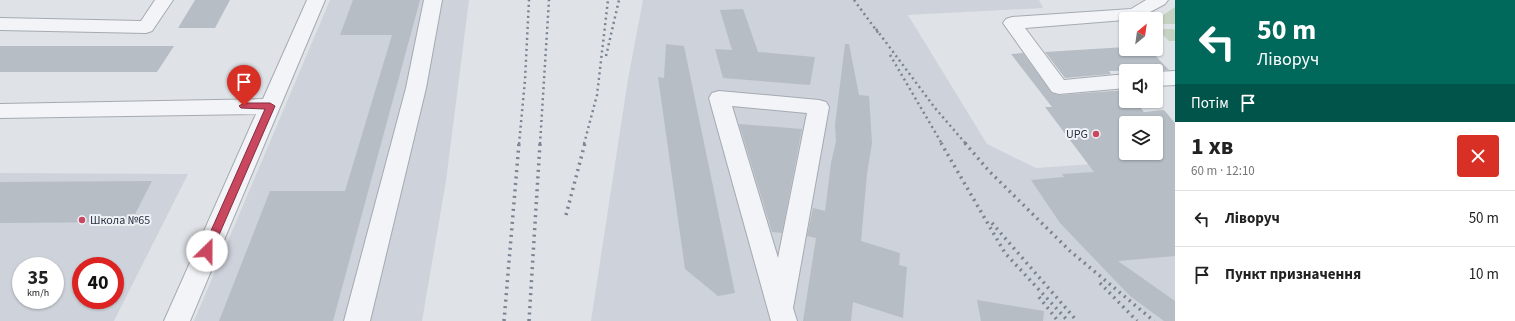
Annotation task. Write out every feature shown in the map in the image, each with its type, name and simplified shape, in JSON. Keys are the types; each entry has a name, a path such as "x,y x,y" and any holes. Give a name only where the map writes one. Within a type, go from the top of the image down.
{"street":[{"path":"0,24 146,27 164,0"},
{"path":"177,321 316,0"},
{"path":"357,321 416,88 433,0"},
{"path":"1119,82 1059,87 1012,23 1135,14 1159,0"},
{"path":"1163,79 1175,78"},
{"path":"719,98 819,107 783,314 735,150 719,98"},
{"path":"0,111 270,106"}],"shaded area":[{"path":"330,0 469,0 446,181 422,321 194,321"},
{"path":"643,0 1039,0 1043,8 908,15 987,144 1036,168 1175,158 1175,321 591,321 628,79"},
{"name":"Школа №65","path":"0,173 188,174 124,301 124,257 72,257 72,309 120,309 114,321 0,321"}],"green space":[{"path":"1175,7 1175,24 1163,24 1163,15"},
{"path":"1163,29 1175,30 1175,41 1169,41 1163,35"}],"building":[{"path":"195,0 230,0 215,28 178,28"},
{"path":"353,0 420,0 333,321 219,321 270,191 345,191 392,35 340,35"},
{"path":"743,9 758,52 815,57 810,85 723,78 715,49 732,50 720,10"},
{"path":"666,44 684,46 735,293 718,296 685,269 658,77 664,78"},
{"path":"845,44 849,44 859,95 869,96 872,143 867,174 861,241 900,253 899,265 907,267 903,318 853,302 851,321 803,321 816,238 807,236 813,208 825,211 831,163 836,141 835,125"},
{"path":"0,46 174,46 157,72 0,72"},
{"path":"1119,47 1119,56 1156,56 1169,70 1163,70 1163,64 1119,64 1119,71 1109,71 1111,74 1065,78 1045,52"},
{"path":"1023,53 1052,93 1059,95 1119,90 1119,108 1141,108 1144,112 1164,110 1175,123 1175,256 1118,261 1175,301 1175,321 1164,321 1130,296 1060,223 1031,180 1064,177 1062,174 1094,172 1045,107 1052,107 1011,54"},
{"path":"739,124 802,129 782,233 772,232"},
{"path":"152,181 131,222 0,223 0,182"},
{"path":"977,300 1044,311 1043,321 981,321"}],"railway":[{"path":"519,144 525,80 529,0"},
{"path":"540,144 549,0"},
{"path":"584,144 597,95 608,0"},
{"path":"606,56 619,0"},
{"path":"854,0 879,34"},
{"path":"876,29 935,108 966,144"},
{"path":"890,55 942,144"},
{"path":"504,321 519,143"},
{"path":"529,321 540,143"},
{"path":"566,215 585,143"},
{"path":"941,143 1005,253 1068,321"},
{"path":"965,143 989,171 1070,251 1154,321"},
{"path":"992,223 1077,321"},
{"path":"1100,283 1137,321"},
{"path":"1039,297 1058,321"}],"place":[{"name":"UPG","path":"1096,134"},
{"name":"Школа №65","path":"82,220"}],"route":[{"path":"207,251 270,106 244,106"}]}
